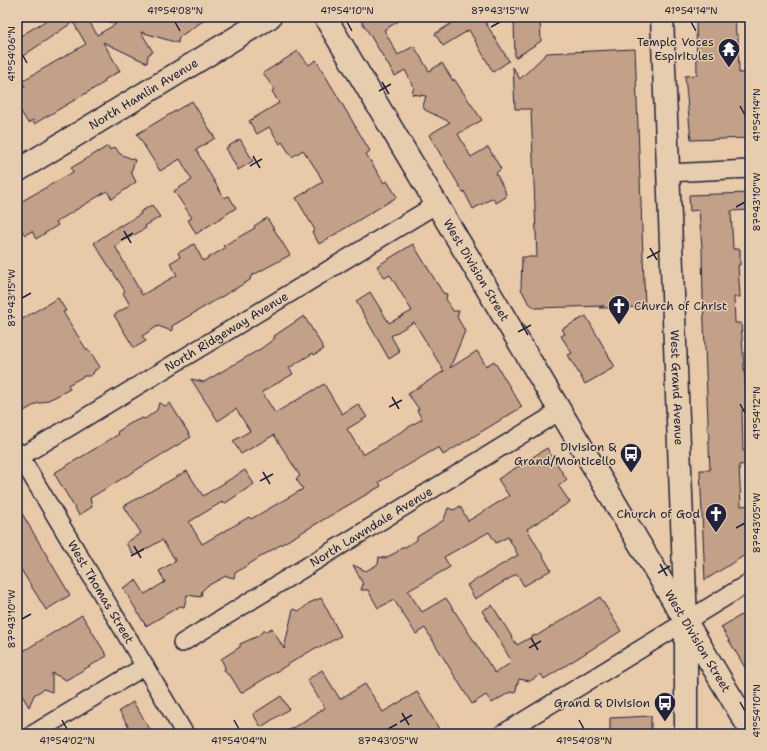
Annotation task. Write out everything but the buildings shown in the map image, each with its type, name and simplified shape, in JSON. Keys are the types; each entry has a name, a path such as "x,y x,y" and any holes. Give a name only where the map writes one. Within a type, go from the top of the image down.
{"main road":[{"name":"North Hamlin Avenue","path":"17,170 270,17"},
{"name":"West Division Street","path":"325,17 750,729"},
{"name":"West Grand Avenue","path":"662,17 686,621 686,734"}],"street":[{"path":"668,173 750,169"},
{"name":"North Ridgeway Avenue","path":"18,456 437,204"},
{"name":"North Lawndale Avenue","path":"182,643 560,411"},
{"name":"West Thomas Street","path":"18,456 185,734"},
{"path":"502,734 750,582"},
{"path":"33,734 145,666"}],"place":[{"name":"Templo Voces Espiritules","path":"729,68"},
{"name":"Church of Christ","path":"619,326"},
{"name":"Division & Grand/Monticello","path":"631,474"},
{"name":"Church of God","path":"716,534"},
{"name":"Grand & Division","path":"665,722"}]}
